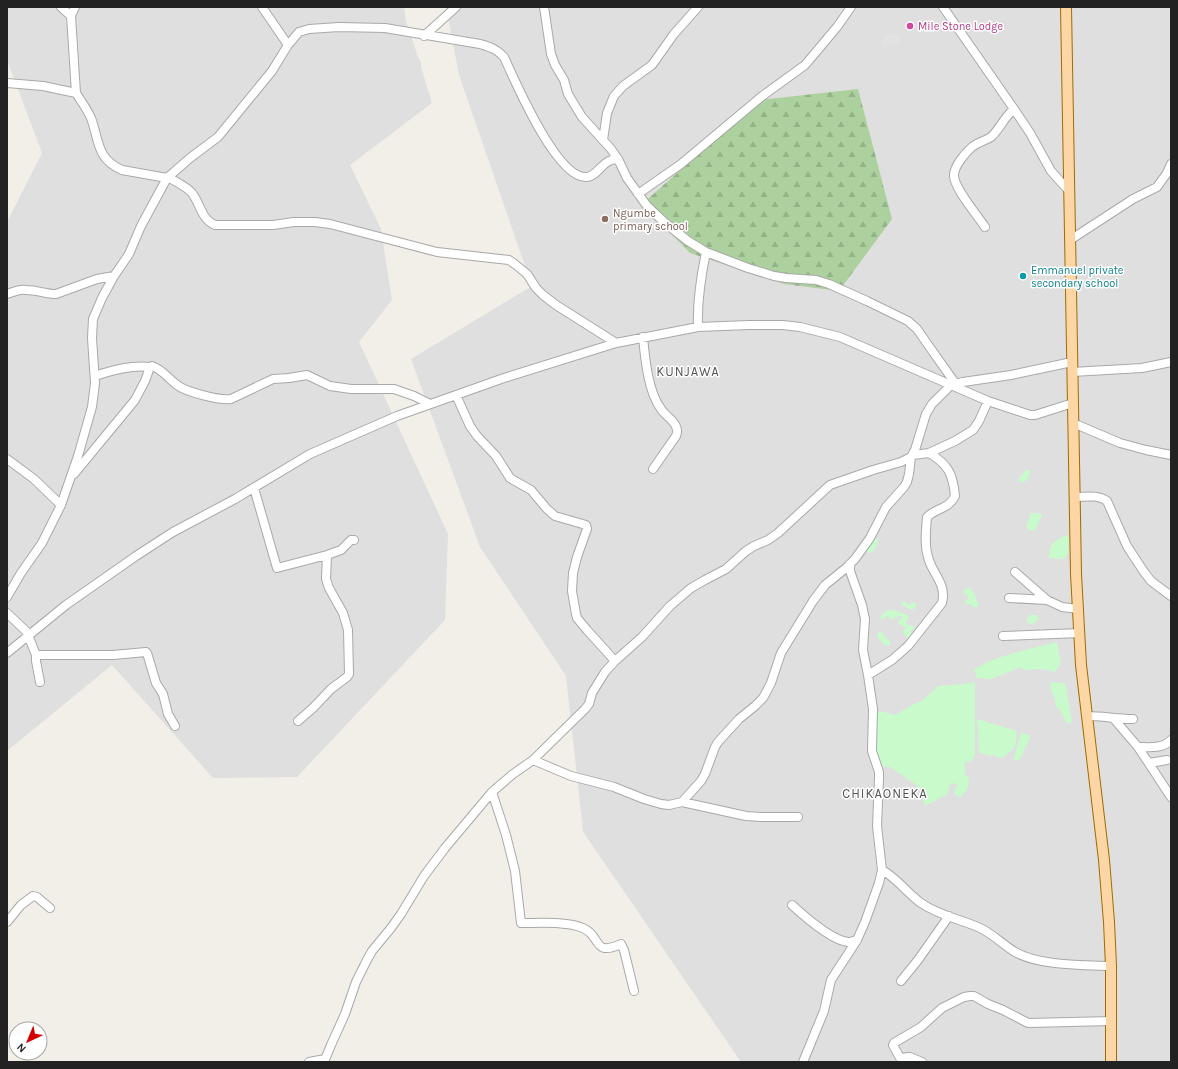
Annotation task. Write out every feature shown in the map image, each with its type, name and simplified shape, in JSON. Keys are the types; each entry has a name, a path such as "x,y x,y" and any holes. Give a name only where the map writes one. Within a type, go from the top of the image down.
{"main road":[{"path":"1066,7 1074,497 1078,609 1087,716 1104,860 1109,922 1112,1020 1111,1062"}],"street":[{"path":"61,7 71,16"},
{"path":"75,7 71,16 76,93 90,116 99,148 104,156 117,168 168,178 184,186 191,192 205,219 216,225 273,225 294,222 315,222 330,224 437,252 508,260 527,274 536,288 556,305 616,343"},
{"path":"262,7 288,46"},
{"path":"424,36 456,7"},
{"path":"544,7 551,54 555,65 564,80 568,94 575,108 612,149 627,178 638,194 647,206 664,222 688,241 706,252 774,276 816,280 829,284 908,321 917,329 953,384"},
{"path":"603,140 607,113 614,96 623,86 652,65 674,34 698,7"},
{"path":"638,194 681,164 761,97 805,65 837,27 851,7"},
{"path":"943,7 1030,133 1051,171 1058,181 1069,191"},
{"path":"7,597 21,573 36,554 42,543 61,505 70,478 92,407 95,383 92,338 93,319 114,276 129,254 141,226 168,178 190,158 218,137 272,71 299,32 309,29 339,27 385,28 424,36 480,44 499,51 504,57 528,109 542,133 559,159 576,175 588,177 594,175 609,161 618,158"},
{"path":"7,83 43,86 76,93"},
{"path":"985,227 961,193 955,181 954,175 960,161 968,151 978,142 990,137 1005,117 1014,109"},
{"path":"1070,240 1133,199 1157,187 1167,173 1171,164"},
{"path":"698,327 699,300 706,252"},
{"path":"7,294 25,290 56,294 97,279 114,276"},
{"path":"7,653 66,605 136,556 173,532 254,488 310,454 397,416 430,404 572,356 616,343 698,327 783,325 800,327 840,337 953,384 988,401 1032,415 1073,403"},
{"path":"643,338 647,369 654,397 661,409 677,428 678,432 653,469"},
{"path":"682,802 696,788 703,778 718,742 739,719 759,703 766,693 781,653 812,601 825,585 855,559 870,538 886,507 904,487 908,478 912,456 926,414 936,400 953,384 1072,367 1142,368 1171,362"},
{"path":"95,376 130,366 154,366 178,387 188,391 226,400 276,378 289,378 308,375 330,386 351,389 394,389 414,396 430,404"},
{"path":"70,478 135,400 150,367"},
{"path":"456,395 470,426 482,443 496,456 510,478 531,490 554,516 586,525 587,529 573,573 572,591 576,614 577,618 615,661"},
{"path":"309,1062 325,1060 345,1014 356,982 372,951 391,928 424,876 445,848 492,792 513,774 533,760 585,709 592,693 605,672 642,637 670,606 691,588 726,569 746,551 778,533 830,485 872,470 901,462 912,456 929,453 955,441 973,430 988,401"},
{"path":"1073,423 1120,443 1171,455"},
{"path":"868,675 892,660 908,646 943,600 942,586 929,562 927,552 927,518 930,514 946,506 955,496 947,468 941,461 929,453"},
{"path":"7,459 34,479 61,505"},
{"path":"254,488 277,568 341,550 352,540 354,540"},
{"path":"1074,497 1099,497 1107,500 1127,546 1144,572 1151,581 1171,596"},
{"path":"298,721 347,677 348,674 348,630 343,613 329,588 326,579 327,555"},
{"path":"803,1062 824,1011 831,980 857,940 870,909 882,870 877,826 879,772 872,750 873,709 863,650 865,619 862,604 850,571 850,564"},
{"path":"1014,572 1047,600 1062,607 1078,609"},
{"path":"1009,598 1047,600"},
{"path":"7,613 29,635 36,655 40,682"},
{"path":"1003,636 1080,634"},
{"path":"36,655 114,656 146,652 148,654 156,683 163,694 168,712 175,726"},
{"path":"1087,716 1107,716 1114,719 1133,719"},
{"path":"1114,719 1138,747 1171,797"},
{"path":"1138,747 1163,746 1171,740"},
{"path":"533,760 565,773 614,787 661,804 669,805 682,802 746,816 798,818"},
{"path":"1149,763 1167,760"},
{"path":"492,792 506,835 515,871 521,924 545,923 579,926 588,931 598,944 604,948 611,948 621,944 624,950 634,991"},
{"path":"882,870 896,879 922,904 982,929 1016,952 1029,958 1064,964 1111,966"},
{"path":"7,922 21,906 33,896 37,897 50,908"},
{"path":"792,905 810,921 836,938 847,942 857,940"},
{"path":"901,981 918,960 949,916"},
{"path":"922,1062 910,1057 900,1058 893,1045 894,1043 921,1027 942,1008 964,997 974,996 1028,1023 1112,1020"}],"shaded area":[{"path":"7,7 404,7 406,21 421,62 421,67 432,103 350,165 381,229 392,300 359,342 448,534 445,620 297,777 213,778 112,665 7,751 7,222 42,153 7,60"},
{"path":"446,7 1171,7 1171,1062 741,1062 583,831 566,676 480,547 411,359 532,286 459,75"},
{"path":"892,33 898,34 901,41 885,48 879,42"}],"green space":[{"path":"858,89 892,219 839,291 784,284 690,253 642,204 760,100"},
{"path":"1026,470 1029,470 1030,475 1027,480 1022,483 1019,481 1019,478"},
{"path":"1031,513 1041,514 1042,516 1035,530 1029,531 1026,526"},
{"path":"1066,535 1069,538 1068,554 1064,559 1049,558 1051,545"},
{"path":"879,538 875,549 870,553 867,552 867,546"},
{"path":"970,587 977,598 976,599 979,605 976,608 965,603 968,596 963,593 964,590"},
{"path":"904,601 909,605 915,602 916,607 912,610 902,605 901,602"},
{"path":"887,610 897,611 908,616 906,623 908,626 912,625 915,627 910,632 913,634 911,637 908,638 902,632 907,628 898,623 902,616 891,620 887,616 882,620 880,618"},
{"path":"1030,615 1037,615 1039,619 1032,624 1027,623 1027,619"},
{"path":"879,631 883,633 890,641 890,646 883,644 877,636"},
{"path":"1057,642 1061,663 1055,672 1043,669 1023,670 1021,667 991,679 977,678 974,669 984,664 1014,653"},
{"path":"975,682 975,756 970,762 967,761 964,764 965,775 969,777 968,788 960,797 954,794 954,791 958,786 955,783 950,784 946,795 925,806 919,788 915,784 890,767 884,767 877,760 874,748 874,717 878,712 895,715 923,700 938,686"},
{"path":"1051,682 1065,683 1072,722 1067,724 1060,710 1056,707 1054,696 1050,688"},
{"path":"977,719 1017,731 1015,747 1003,758 979,753"},
{"path":"1021,733 1030,735 1030,738 1020,759 1013,761"}],"place":[{"name":"Mile Stone Lodge","path":"910,26"},
{"name":"Ngumbe primary school","path":"605,219"},
{"name":"Emmanuel private secondary school","path":"1023,276"}],"district":[{"name":"KUNJAWA","path":"688,371"},
{"name":"CHIKAONEKA","path":"885,793"}]}
